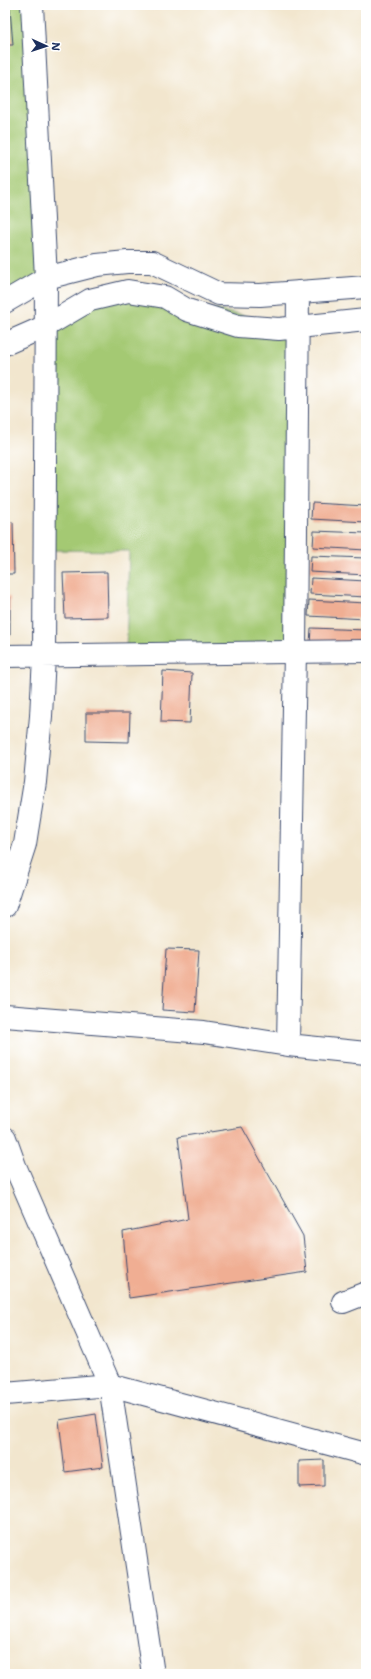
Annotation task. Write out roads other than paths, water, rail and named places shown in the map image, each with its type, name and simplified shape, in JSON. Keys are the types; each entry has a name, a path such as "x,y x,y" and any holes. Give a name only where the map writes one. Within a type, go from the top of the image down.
{"street":[{"path":"5,906 25,844 33,796 41,716 44,656 46,278 32,5"},
{"path":"5,302 46,278 97,265 127,262 152,262 219,294 260,295 366,287"},
{"path":"5,344 46,326 90,300 128,291 165,297 187,310 238,326 279,329 366,320"},
{"path":"288,1045 295,651 298,292"},
{"path":"5,656 366,651"},
{"path":"5,1016 204,1032 288,1045 366,1053"},
{"path":"5,1138 15,1166 110,1385 153,1674"},
{"path":"343,1302 366,1293"},
{"path":"5,1394 110,1385 366,1454"}]}
